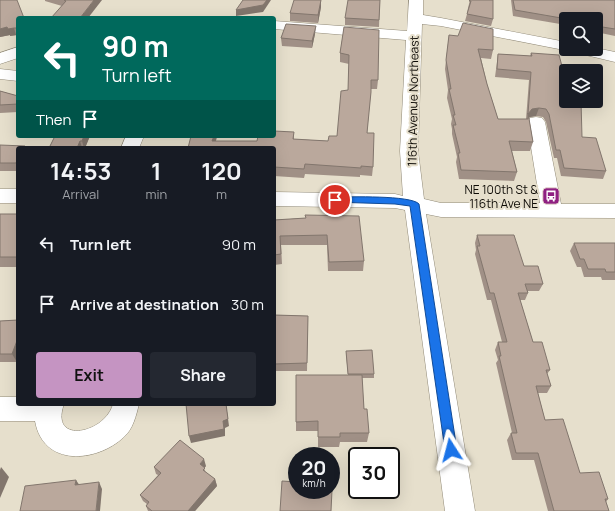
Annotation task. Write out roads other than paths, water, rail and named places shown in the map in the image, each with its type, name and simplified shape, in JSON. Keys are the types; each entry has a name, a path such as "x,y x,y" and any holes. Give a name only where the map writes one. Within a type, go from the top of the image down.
{"street":[{"name":"116th Avenue Northeast","path":"416,0 409,151 414,204 460,511"},
{"path":"276,25 415,28 441,22 559,46"},
{"path":"0,59 16,53"},
{"path":"603,55 615,57"},
{"path":"0,74 16,76"},
{"path":"536,122 552,211"},
{"path":"0,196 16,196"},
{"path":"276,199 395,201 441,210 615,211"},
{"path":"0,409 50,406 48,420 50,429 57,437 66,443 78,444 91,443 114,429 121,419 125,406"}],"place":[{"name":"NE 100th St & 116th Ave NE","path":"551,196"}]}
